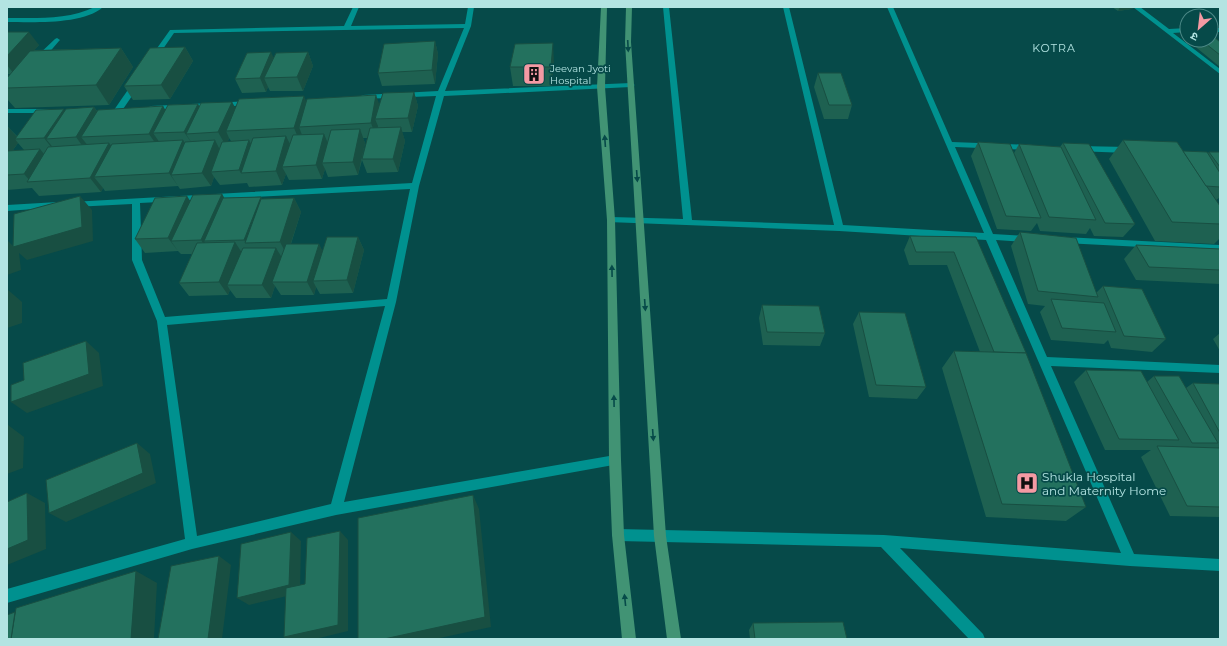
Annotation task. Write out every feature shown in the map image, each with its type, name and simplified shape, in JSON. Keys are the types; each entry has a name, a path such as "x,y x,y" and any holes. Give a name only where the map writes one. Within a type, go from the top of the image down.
{"street":[{"path":"7,20 68,19 91,12 100,7"},
{"path":"347,28 356,7"},
{"path":"336,509 391,302 415,186 441,92 468,26 471,7"},
{"path":"604,7 601,87 611,220 615,460 618,535 629,639"},
{"path":"629,7 628,42 660,536 674,639"},
{"path":"666,7 688,223"},
{"path":"786,7 839,228"},
{"path":"890,7 1130,560"},
{"path":"1136,7 1220,72"},
{"path":"150,64 172,31 468,26"},
{"path":"1167,31 1179,30"},
{"path":"35,63 57,40"},
{"path":"118,110 141,77"},
{"path":"355,97 441,92 631,85"},
{"path":"142,109 260,102"},
{"path":"7,111 55,111"},
{"path":"949,144 1037,147"},
{"path":"1069,148 1140,151"},
{"path":"7,208 415,186"},
{"path":"136,201 136,260 162,321 192,544"},
{"path":"611,220 839,228 1037,239"},
{"path":"1053,240 1220,248"},
{"path":"162,321 391,302"},
{"path":"1043,360 1220,369"},
{"path":"7,596 192,544 336,509 615,460"},
{"path":"618,535 884,541 1130,560 1220,565"},
{"path":"884,541 978,639"}],"building":[{"path":"7,32 29,32 7,56"},
{"path":"435,41 432,70 378,73 384,44"},
{"path":"1219,41 1220,42 1220,55 1211,48 1219,48"},
{"path":"553,43 551,67 510,67 515,44"},
{"path":"185,47 161,85 124,86 150,48"},
{"path":"121,48 96,85 7,88 7,78 30,51"},
{"path":"271,52 260,78 235,79 247,53"},
{"path":"308,52 297,77 264,78 276,53"},
{"path":"818,73 841,73 852,105 829,105"},
{"path":"414,92 408,118 375,119 383,93"},
{"path":"376,95 371,123 299,127 307,99"},
{"path":"304,96 294,128 226,131 239,99"},
{"path":"232,102 218,132 186,134 201,103"},
{"path":"198,104 184,132 153,133 168,105"},
{"path":"163,106 149,134 81,137 98,110"},
{"path":"94,107 76,137 46,139 66,109"},
{"path":"64,109 44,138 15,139 36,110"},
{"path":"401,127 393,159 362,159 370,128"},
{"path":"360,129 353,162 322,163 331,130"},
{"path":"324,134 316,165 282,167 293,135"},
{"path":"286,136 276,171 241,173 253,138"},
{"path":"183,140 169,173 94,177 112,144"},
{"path":"215,140 202,173 171,175 185,142"},
{"path":"249,140 239,170 211,172 222,142"},
{"path":"1123,140 1177,142 1220,206 1220,224 1172,222"},
{"path":"978,142 1010,144 1041,218 1006,216"},
{"path":"109,143 90,178 27,182 48,147"},
{"path":"1063,143 1089,144 1135,224 1105,223"},
{"path":"1019,144 1061,147 1096,220 1049,217"},
{"path":"40,149 24,174 7,175 7,151"},
{"path":"1183,151 1207,152 1220,173 1220,187 1206,186"},
{"path":"1209,152 1220,152 1220,167"},
{"path":"222,194 201,240 171,241 193,195"},
{"path":"80,196 82,227 13,247 14,214"},
{"path":"187,196 168,238 135,239 155,198"},
{"path":"261,197 244,240 204,241 223,198"},
{"path":"294,198 280,242 245,243 261,199"},
{"path":"1020,232 1076,238 1098,297 1038,291"},
{"path":"910,236 976,237 1027,355 1026,353 994,352 954,252 916,252"},
{"path":"327,237 358,237 347,280 313,281"},
{"path":"235,242 219,282 179,283 197,243"},
{"path":"286,244 319,244 307,282 272,282"},
{"path":"1136,245 1220,249 1220,270 1149,267"},
{"path":"243,248 276,248 262,285 227,285"},
{"path":"1103,286 1142,289 1166,339 1124,336"},
{"path":"1051,299 1104,303 1116,332 1062,328"},
{"path":"762,305 819,306 825,333 767,332"},
{"path":"859,312 905,313 926,387 876,385"},
{"path":"86,341 89,374 11,402 11,385 24,380 23,363"},
{"path":"954,351 1026,353 1086,507 1002,504"},
{"path":"1086,370 1141,371 1179,440 1119,439"},
{"path":"1154,376 1179,376 1218,443 1192,443"},
{"path":"1193,383 1220,384 1220,433"},
{"path":"137,443 143,473 49,513 46,480"},
{"path":"1157,446 1220,448 1220,507 1187,506"},
{"path":"27,493 28,540 7,549 7,502"},
{"path":"473,495 485,617 384,639 358,639 358,518"},
{"path":"340,531 338,625 284,637 286,588 305,584 307,538"},
{"path":"291,532 289,585 237,598 241,544"},
{"path":"219,556 208,639 158,639 171,566"},
{"path":"136,571 131,639 11,639 16,608"},
{"path":"15,612 11,639 7,639 7,615"},
{"path":"843,622 847,639 755,639 753,623"}],"place":[{"name":"Jeevan Jyoti Hospital","path":"534,74"},
{"name":"Shukla Hospital and Maternity Home","path":"1027,483"}],"district":[{"name":"KOTRA","path":"1054,48"}]}
